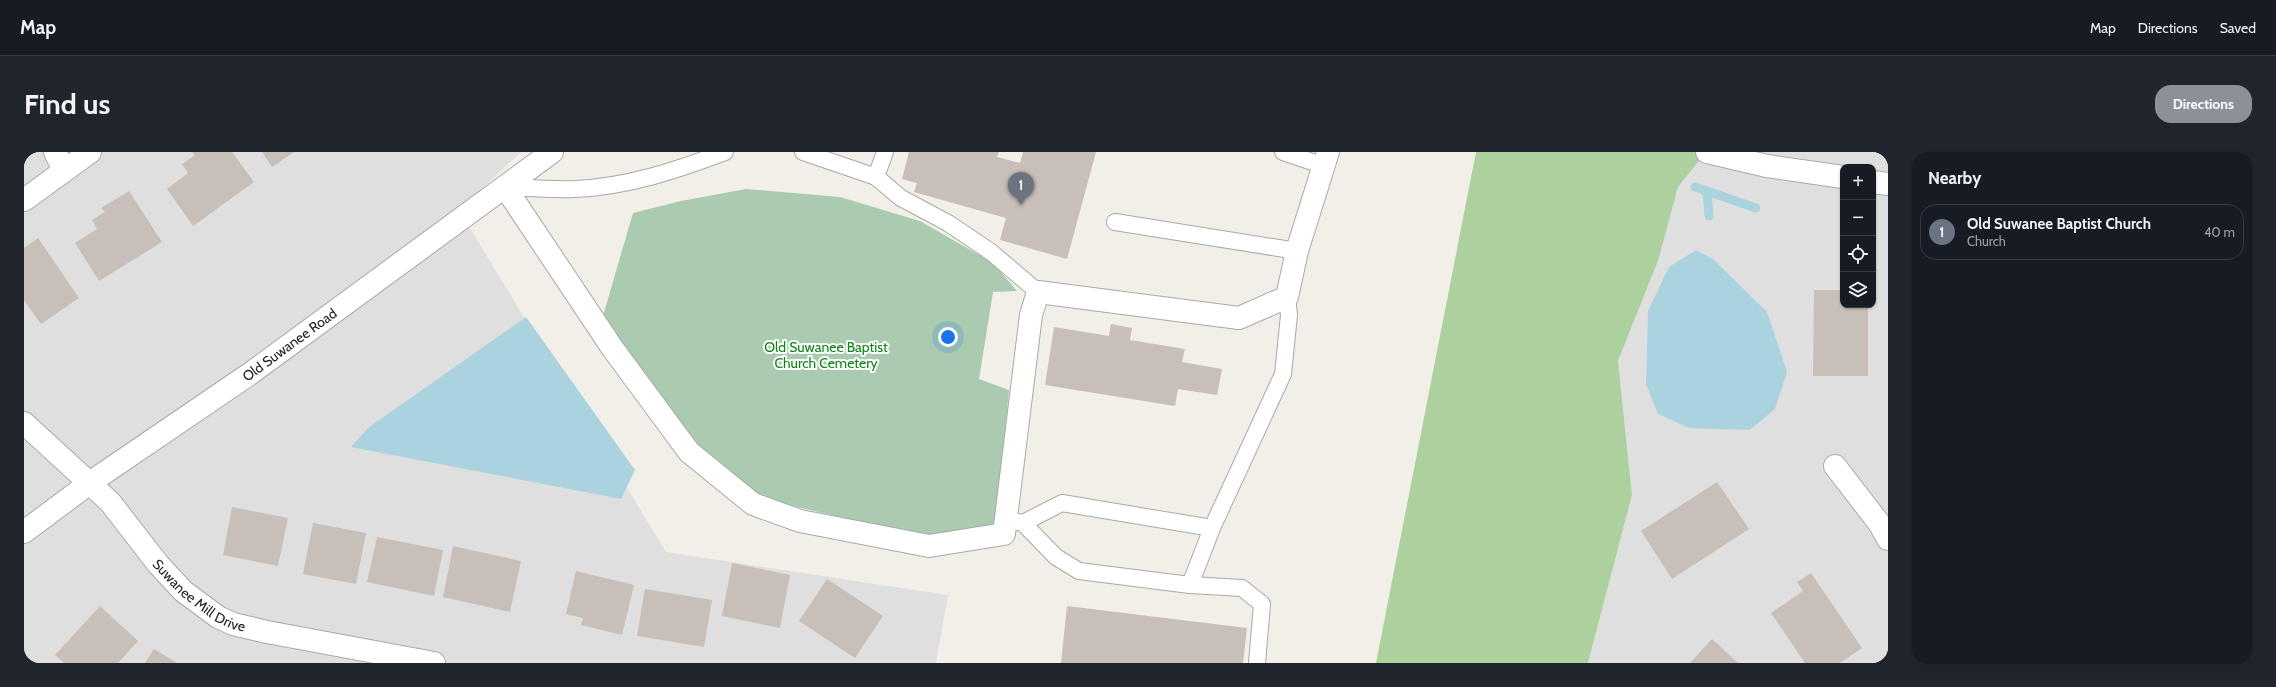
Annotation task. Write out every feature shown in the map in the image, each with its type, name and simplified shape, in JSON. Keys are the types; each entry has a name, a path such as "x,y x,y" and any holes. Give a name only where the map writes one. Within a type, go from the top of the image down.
{"street":[{"path":"24,200 60,161 90,152"},
{"name":"Old Suwanee Road","path":"24,532 91,482 251,373 552,152"},
{"path":"1707,152 1767,166 1840,177"},
{"path":"505,187 613,349 689,452 754,504 800,521 929,546 1004,534 1015,521 1031,315 1038,292 1239,318 1287,297 1297,251 1326,159"},
{"path":"1876,182 1888,184"},
{"name":"Suwanee Mill Drive","path":"24,423 91,482 128,524 172,579 195,601 218,617 233,624 267,632 434,663"},
{"path":"1835,466 1879,523 1888,540"}],"lane":[{"path":"505,187 575,189 634,181 687,166 725,152"},
{"path":"803,152 876,177 902,198 948,223 991,252 1038,292"},
{"path":"876,177 886,152"},
{"path":"1283,152 1326,159"},
{"path":"1115,222 1297,251"},
{"path":"1190,585 1212,528 1283,374 1288,315 1287,297"},
{"path":"1212,528 1062,503 1015,521 1056,557 1079,571 1190,585 1242,588 1262,604 1257,663"}],"shaded area":[{"path":"24,152 521,152 459,210 666,552 948,595 936,663 24,663"},
{"path":"1706,152 1888,152 1888,663 1588,663 1632,495 1618,361 1658,261 1678,187"}],"green space":[{"path":"1476,152 1706,152 1678,187 1658,261 1618,361 1632,495 1588,663 1376,663"},
{"name":"Old Suwanee Baptist Church Cemetery","path":"746,189 840,197 920,221 993,263 1017,291 993,292 979,379 1009,390 997,518 991,527 924,537 772,501 741,486 703,456 603,316 633,213 681,201"}],"water":[{"path":"1696,250 1714,260 1767,312 1787,372 1775,409 1750,430 1689,428 1658,414 1646,384 1648,311 1669,267"},
{"path":"526,317 635,470 621,499 351,447 368,428"}],"building":[{"path":"192,152 232,152 254,182 193,226 167,189 188,173 182,164 195,155"},
{"path":"262,152 294,152 272,167"},
{"path":"909,152 999,152 997,157 1020,163 1023,152 1096,152 1067,259 1000,240 1006,218 914,192 917,183 902,179"},
{"path":"129,191 162,242 99,281 75,243 97,229 92,220 105,212 101,208"},
{"path":"38,238 79,298 41,324 24,300 24,248"},
{"path":"1814,290 1840,290 1840,308 1868,308 1868,376 1813,376"},
{"path":"1111,324 1132,328 1130,340 1185,349 1182,362 1222,369 1217,395 1178,389 1175,406 1045,385 1054,327 1109,336"},
{"path":"1717,482 1749,529 1672,579 1641,531"},
{"path":"232,507 288,518 278,566 223,555"},
{"path":"313,523 366,533 356,584 303,574"},
{"path":"377,537 443,550 434,596 367,582"},
{"path":"453,546 521,561 510,612 443,597"},
{"path":"732,563 790,575 780,628 722,616"},
{"path":"576,571 634,585 622,635 581,625 583,618 566,614"},
{"path":"1811,573 1862,648 1840,663 1805,663 1771,613 1803,591 1797,582"},
{"path":"827,579 883,616 855,658 799,621"},
{"path":"645,589 712,600 704,647 637,636"},
{"path":"100,606 138,641 118,663 64,663 55,655"},
{"path":"1067,606 1247,628 1243,663 1061,663"},
{"path":"1712,639 1738,663 1690,663"},
{"path":"154,649 177,663 145,663"}],"waterway":[{"path":"1695,187 1756,208"},
{"path":"1707,191 1709,216"}],"place":[{"name":"Old Suwanee Baptist Church","path":"1021,205"}]}
